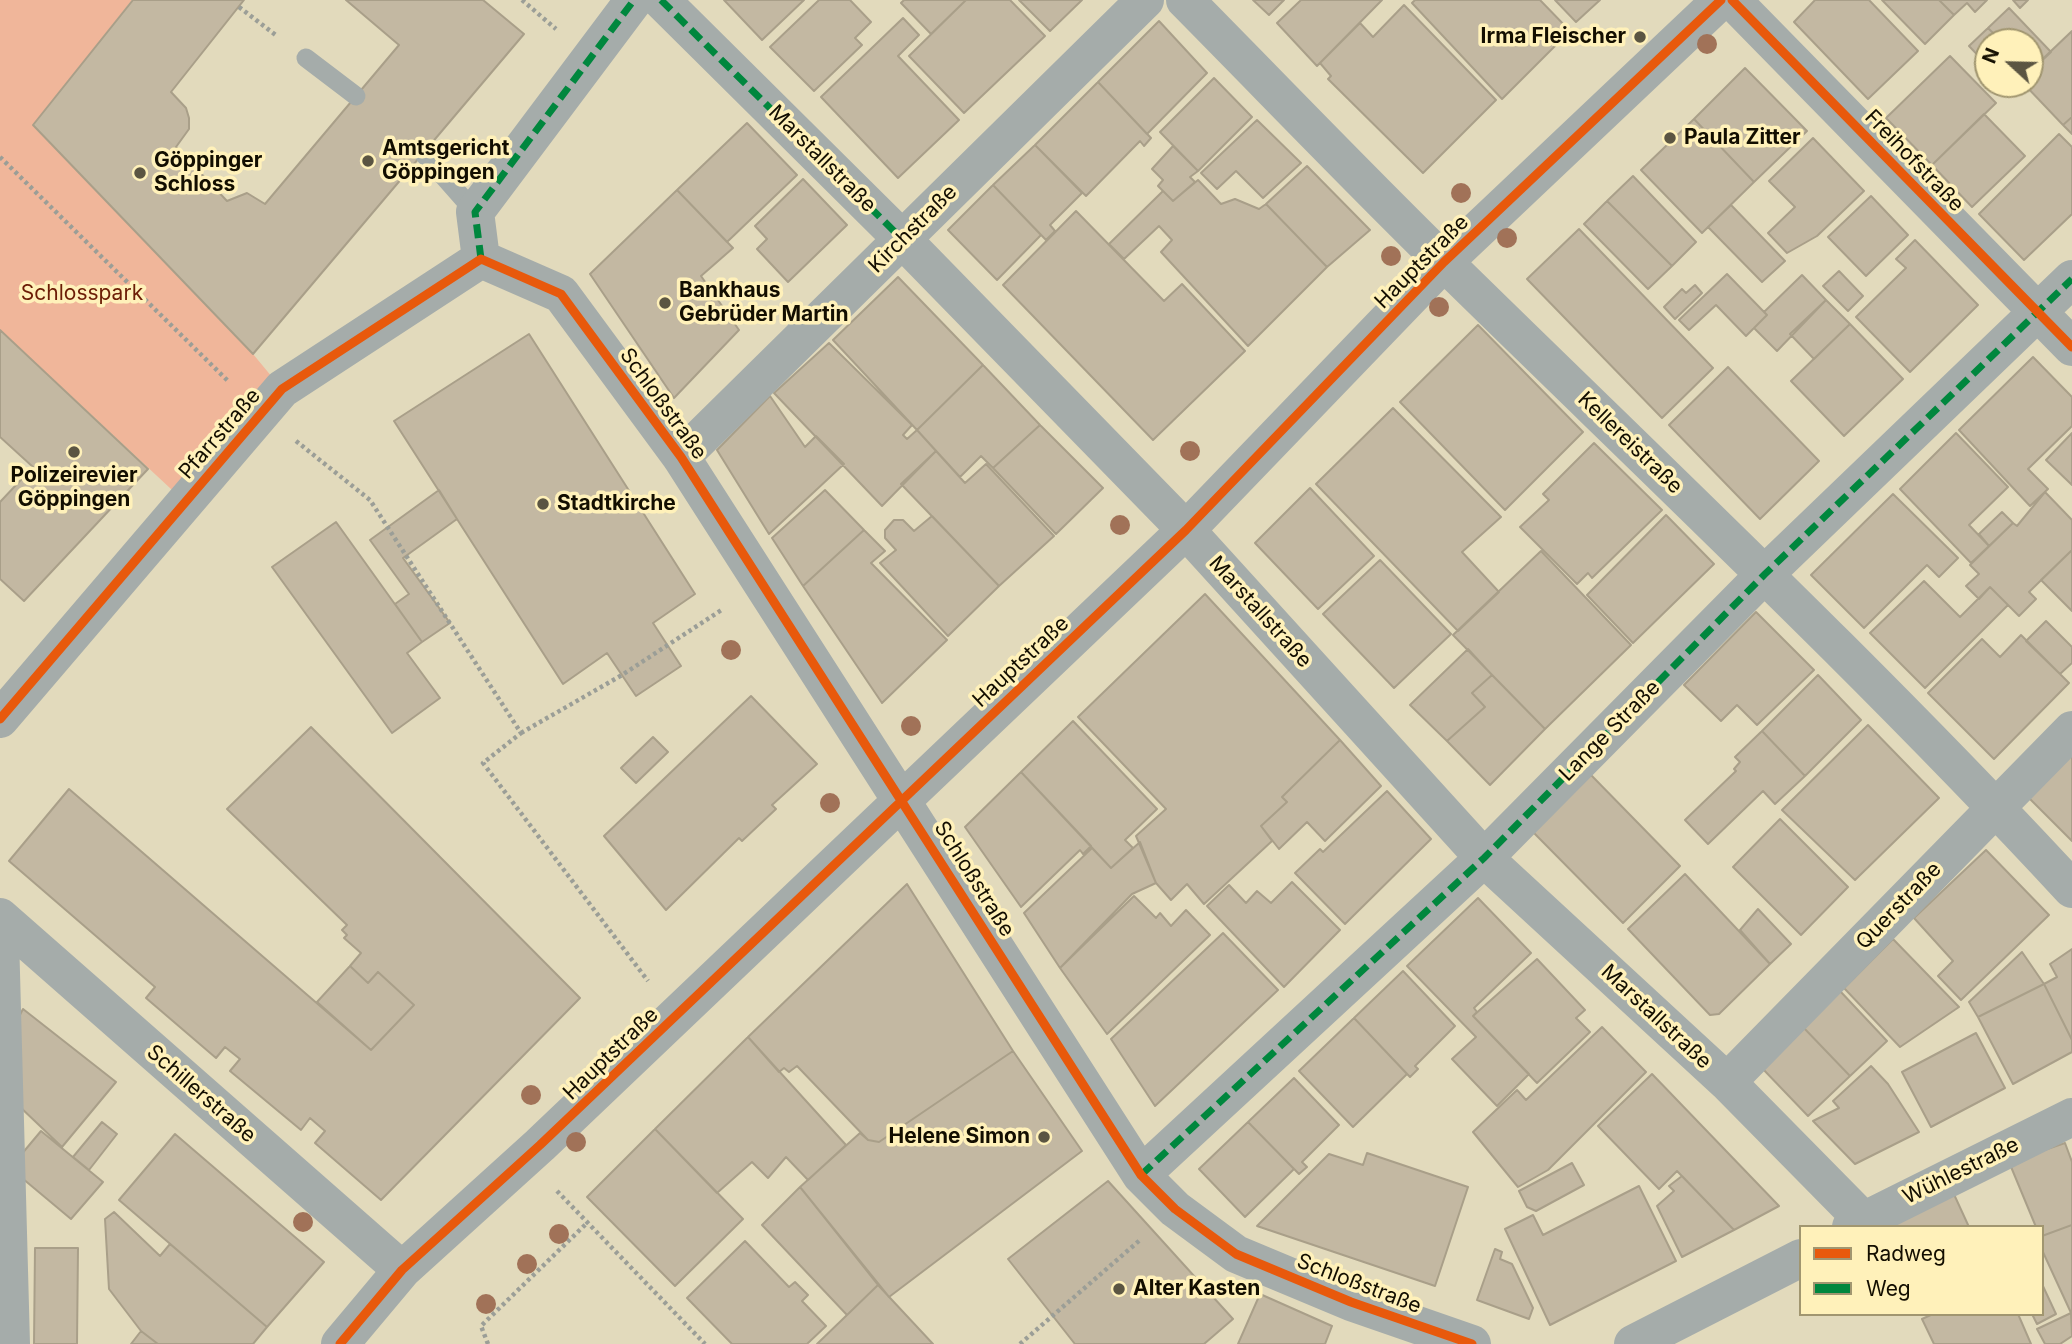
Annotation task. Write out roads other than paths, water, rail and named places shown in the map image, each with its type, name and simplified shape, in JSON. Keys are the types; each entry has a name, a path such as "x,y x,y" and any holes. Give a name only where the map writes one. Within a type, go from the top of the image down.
{"street":[{"path":"481,259 475,212 634,0"},
{"name":"Marstallstraße","path":"661,0 902,239 1186,530 1484,858 1727,1082 1857,1223"},
{"name":"Kirchstraße","path":"681,457 1145,0"},
{"name":"Kellereistraße","path":"1185,0 1444,262 1765,574 1996,807 2072,889"},
{"name":"Hauptstraße","path":"340,1344 402,1270 675,1017 1186,530 1444,262 1721,0"},
{"name":"Freihofstraße","path":"1732,0 2072,347"},
{"name":"Schloßstraße","path":"481,259 561,294 681,457 1141,1175 1175,1209 1236,1254 1352,1302 1472,1344"},
{"name":"Pfarrstraße","path":"0,719 282,389 481,259"},
{"name":"Lange Straße","path":"1141,1175 1484,858 1765,574 2072,279"},
{"name":"Querstraße","path":"1727,1082 2072,730"},
{"name":"Schillerstraße","path":"0,917 402,1270"},
{"path":"0,936 10,1344"},
{"name":"Wühlestraße","path":"1857,1223 2072,1117"},
{"path":"1633,1344 1799,1259"}],"lane":[{"path":"306,58 356,96"},
{"path":"423,153 475,212"}],"place":[{"name":"Irma Fleischer","path":"1640,37"},
{"name":"Paula Zitter","path":"1670,138"},
{"name":"Amtsgericht Göppingen","path":"368,161"},
{"name":"Göppinger Schloss","path":"140,173"},
{"name":"Bankhaus Gebrüder Martin","path":"665,303"},
{"name":"Polizeirevier Göppingen","path":"74,452"},
{"name":"Stadtkirche","path":"543,504"},
{"name":"Helene Simon","path":"1044,1137"},
{"name":"Alter Kasten","path":"1119,1289"}],"park label":[{"name":"Schlosspark","path":"82,294"}]}
